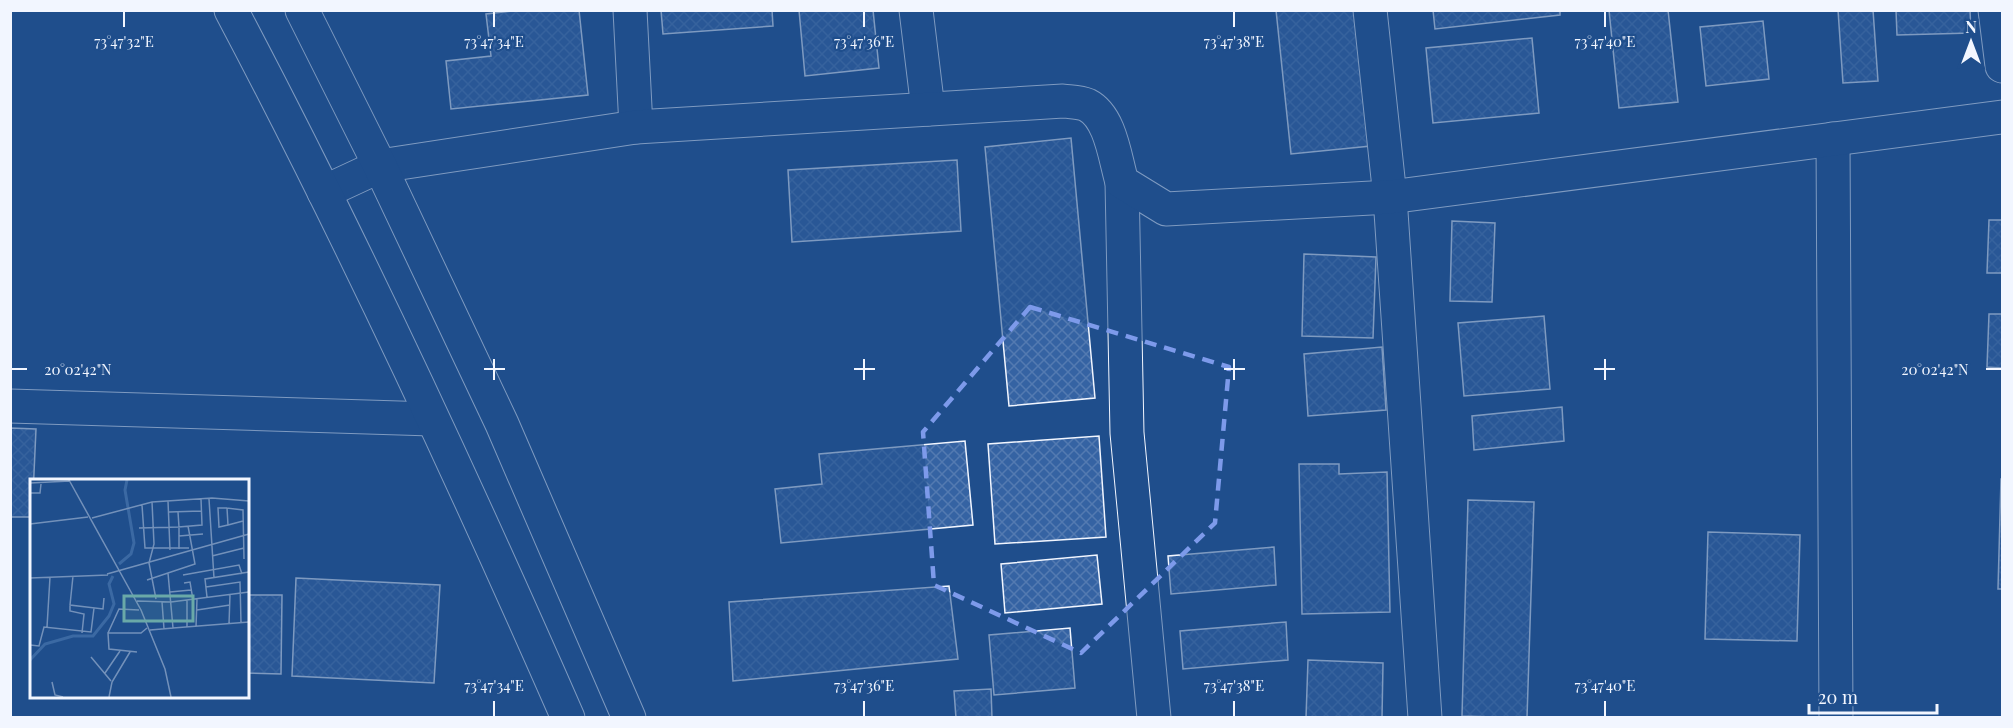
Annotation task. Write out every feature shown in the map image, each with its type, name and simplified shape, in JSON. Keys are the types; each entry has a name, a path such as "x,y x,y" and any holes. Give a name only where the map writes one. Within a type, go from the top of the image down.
{"main road":[{"path":"231,10 360,261 432,419 484,525 568,717"},
{"path":"302,10 380,166 502,424 629,717"},
{"path":"630,10 636,127"},
{"path":"916,10 928,109"},
{"path":"1370,10 1390,197 1425,717"},
{"path":"1995,10 2002,66"},
{"path":"324,192 380,166 636,127 1063,101 1085,104 1096,111 1106,128 1122,182 1127,433 1154,717"},
{"path":"1122,182 1166,209 1390,197 2002,117"},
{"path":"1833,140 1836,717"},
{"path":"10,406 432,419"}],"highlighted area":[{"path":"1030,307 1229,367 1215,523 1081,653 934,585 923,432"}],"building":[{"path":"521,10 579,10 588,95 451,109 446,61 491,56 486,14"},
{"path":"661,10 772,10 773,26 663,34"},
{"path":"799,10 873,10 879,68 805,76"},
{"path":"1276,10 1367,10 1381,145 1291,154"},
{"path":"1433,10 1560,10 1560,15 1435,29"},
{"path":"1609,10 1668,10 1678,102 1619,108"},
{"path":"1838,10 1873,10 1878,81 1843,83"},
{"path":"1896,10 1970,10 1971,33 1897,35"},
{"path":"1763,21 1769,79 1706,86 1700,27"},
{"path":"1532,38 1539,113 1433,123 1426,48"},
{"path":"1071,138 1095,398 1009,406 985,147"},
{"path":"957,160 961,231 792,242 788,170"},
{"path":"1989,220 2002,220 2002,273 1987,273"},
{"path":"1452,221 1495,223 1492,302 1450,301"},
{"path":"1304,254 1376,257 1373,338 1302,336"},
{"path":"1989,314 2002,314 2002,368 1987,367"},
{"path":"1544,316 1550,389 1464,396 1458,323"},
{"path":"1382,347 1386,410 1308,416 1304,354"},
{"path":"1562,407 1564,441 1474,450 1472,416"},
{"path":"10,428 36,429 34,479 30,479 30,517 10,517"},
{"path":"1099,436 1106,537 995,544 988,444"},
{"path":"965,441 973,525 781,543 775,489 822,484 819,454"},
{"path":"1299,464 1339,464 1339,474 1387,472 1390,612 1302,614"},
{"path":"2001,479 2002,589 1998,589"},
{"path":"1468,500 1534,502 1527,718 1462,716"},
{"path":"1708,532 1800,535 1797,641 1705,639"},
{"path":"1274,547 1276,585 1171,594 1168,556"},
{"path":"1097,555 1102,604 1005,613 1001,564"},
{"path":"296,578 440,585 434,683 292,676"},
{"path":"949,586 958,659 733,681 729,602"},
{"path":"249,595 282,595 281,674 249,673"},
{"path":"1286,622 1288,660 1183,669 1180,631"},
{"path":"1070,628 1075,688 994,695 989,635"},
{"path":"1308,660 1383,663 1382,718 1306,718"},
{"path":"991,689 992,718 956,718 954,691"}]}
